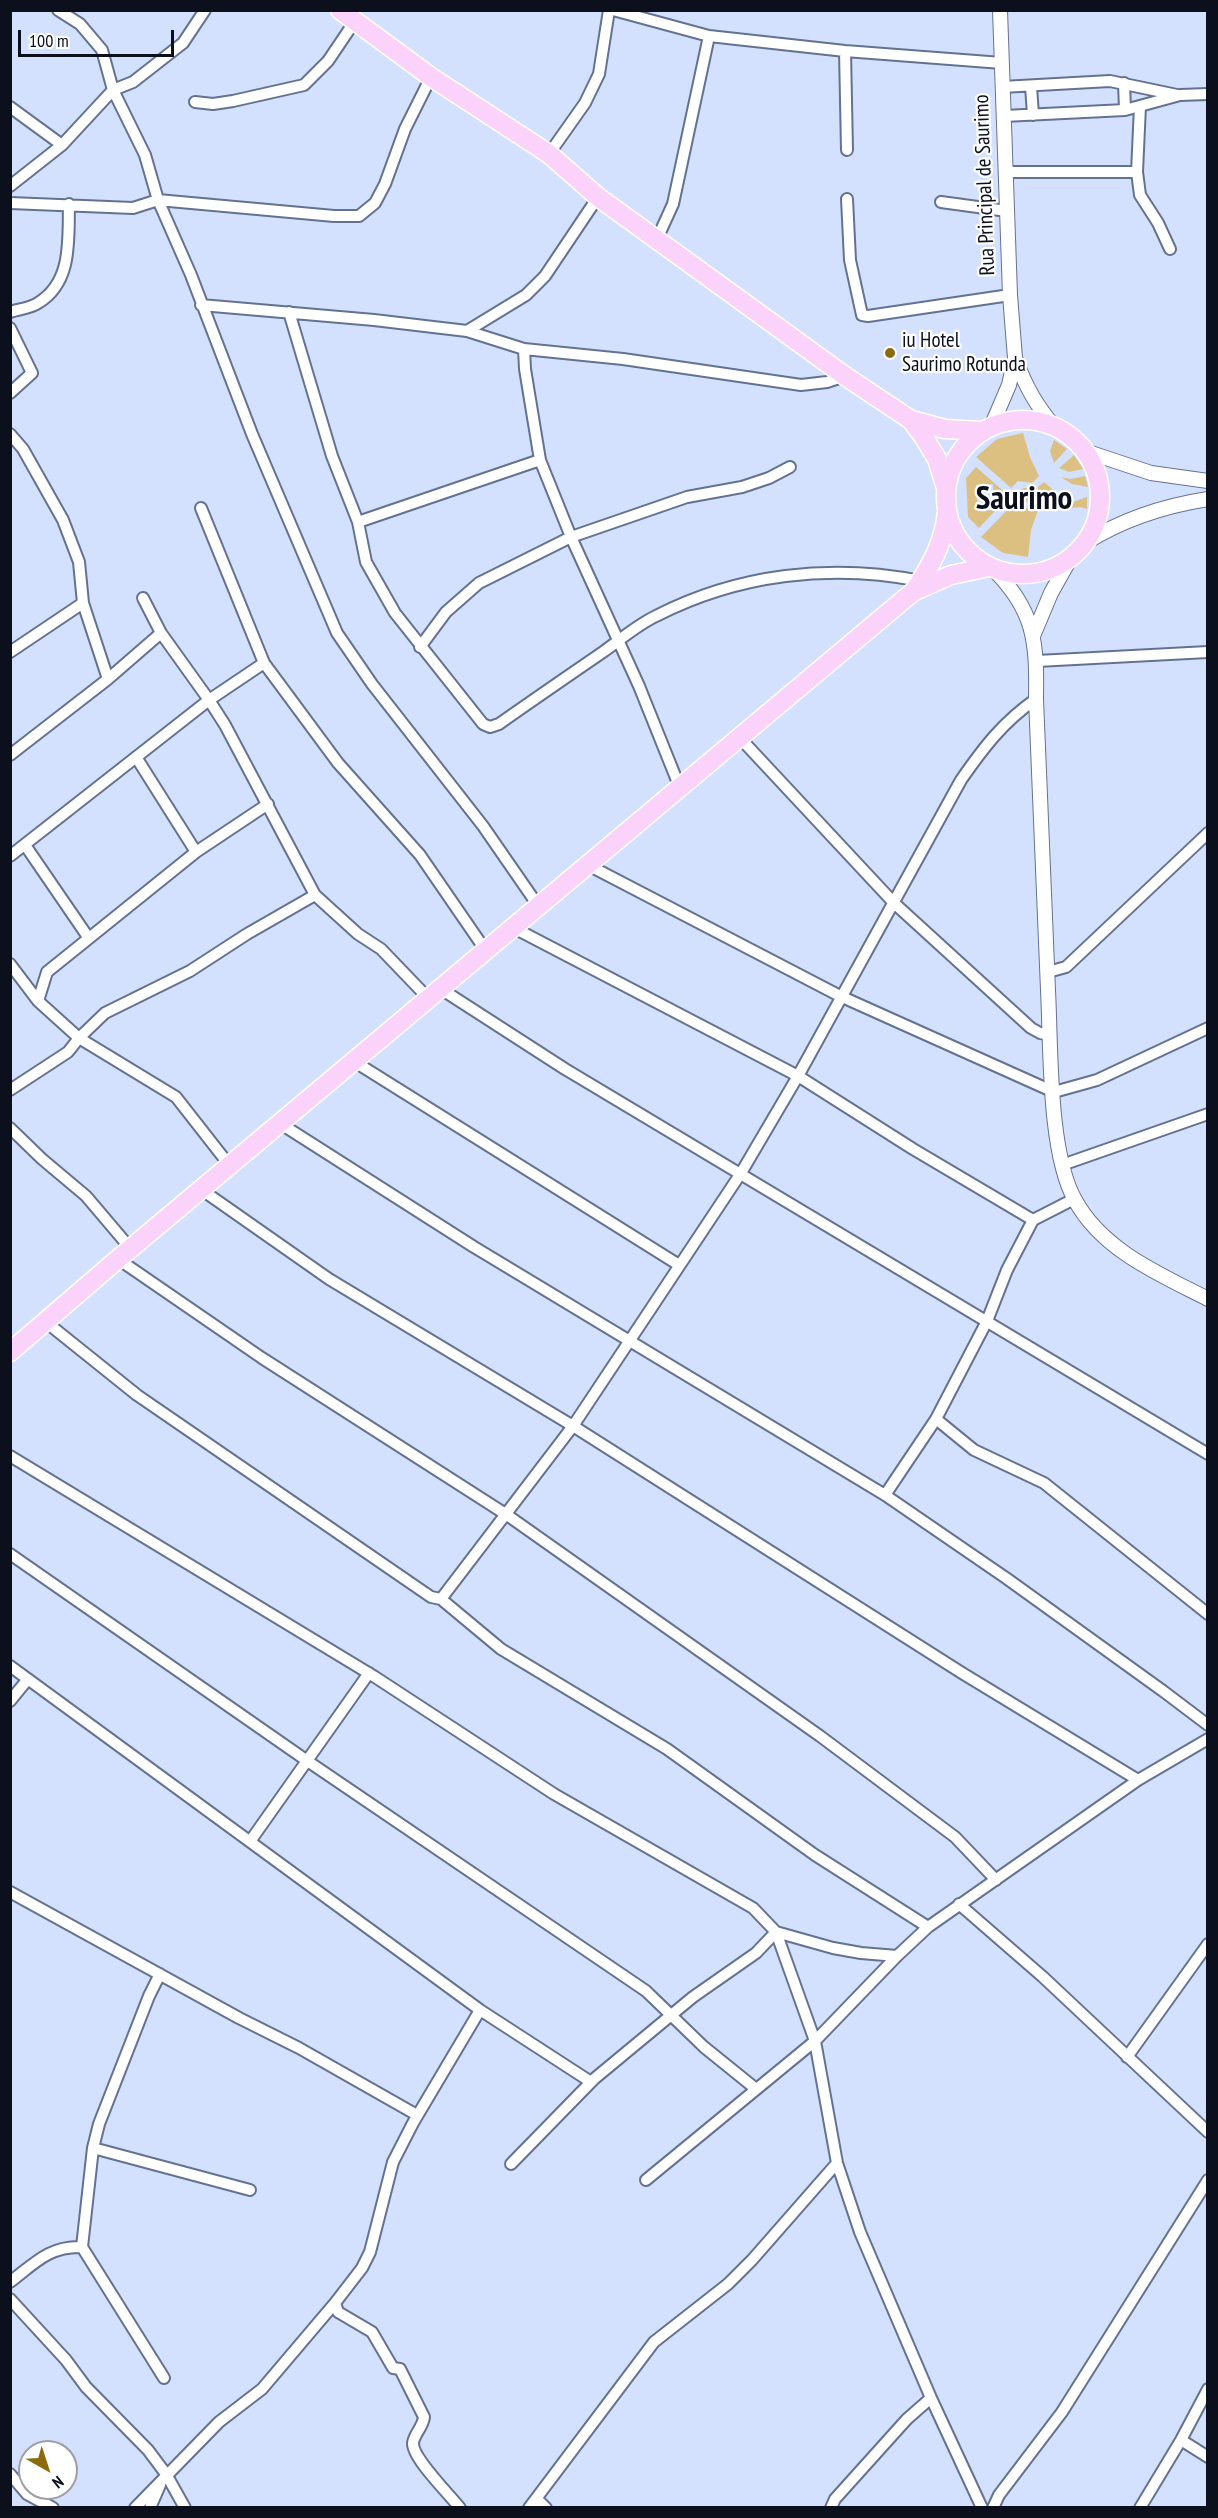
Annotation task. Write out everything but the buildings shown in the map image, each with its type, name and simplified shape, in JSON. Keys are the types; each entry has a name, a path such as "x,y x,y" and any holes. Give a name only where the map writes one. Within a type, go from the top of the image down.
{"main road":[{"path":"10,1352 740,738 917,586 936,557 944,530 947,512 946,488 937,459 911,420 845,376 598,197 549,154 431,77 348,16"},
{"path":"911,420 945,429 987,429 1023,420 1040,422 1055,427 1072,437 1085,451 1095,468 1099,487 1099,507 1094,526 1084,543 1070,559 1046,570 1028,574 1010,573 991,567 974,557 961,544 952,529 947,512"},
{"path":"946,488 950,471 958,456 969,442 987,429"},
{"path":"917,586 951,575 991,567"}],"street":[{"path":"58,10 80,24 102,50 113,90 145,155 158,200 191,275 274,489 338,633 372,684 483,826 539,907"},
{"path":"10,186 62,145 113,90 133,82 183,43 205,10"},
{"path":"549,154 585,103 599,74 611,10 709,36 845,51 1002,63"},
{"name":"Rua Principal de Saurimo","path":"1000,10 1010,295 1015,358"},
{"path":"195,102 213,104 233,101 304,85 327,62 348,16"},
{"path":"657,239 673,204 709,36"},
{"path":"845,51 847,150"},
{"path":"10,203 133,208 158,200 334,216 359,216 375,203 385,184 405,129 431,77"},
{"path":"1002,87 1110,81 1180,95"},
{"path":"1124,83 1125,110"},
{"path":"1031,86 1034,116"},
{"path":"1004,116 1125,110 1180,95 1208,94"},
{"path":"1140,105 1137,172 1140,195 1158,223 1170,249"},
{"path":"10,107 62,145"},
{"path":"1006,172 1137,172"},
{"path":"467,331 526,295 539,282 598,197"},
{"path":"847,199 850,260 862,315 1010,295"},
{"path":"941,202 1007,211"},
{"path":"10,312 38,304 54,288 67,263 69,204"},
{"path":"201,305 467,331 524,350 623,359 801,386 845,376"},
{"path":"289,312 332,456 358,522 366,562 395,613 483,723 490,726 499,724 655,616 704,595 746,582 777,576 826,572 882,573 917,586"},
{"path":"10,328 32,373 10,393"},
{"path":"524,350 540,460 680,788"},
{"path":"1015,358 1030,394 1055,427"},
{"path":"987,429 1009,385 1015,358"},
{"path":"10,435 23,449 63,520 79,562 83,603 108,679"},
{"path":"1085,451 1151,473 1208,481"},
{"path":"358,522 540,460"},
{"path":"420,647 446,612 478,583 571,537 687,497 742,487 769,478 790,467"},
{"path":"1084,543 1138,516 1173,504 1208,498"},
{"path":"201,508 264,663 338,763 420,855 486,951"},
{"path":"1033,636 1051,594 1070,559"},
{"path":"991,567 1015,592 1023,605 1033,636 1037,661 1036,699 1050,1035 1056,1132 1062,1165 1074,1199 1100,1231 1137,1262 1208,1299"},
{"path":"143,598 161,633 209,700 268,804 315,895 358,934 381,949 435,994 741,1173 1172,1435 1208,1454"},
{"path":"10,652 83,603"},
{"path":"10,756 108,679 161,633"},
{"path":"1037,661 1208,652"},
{"path":"10,856 209,700 264,663"},
{"path":"441,1599 573,1426 741,1173 798,1076 961,780 989,741 1013,716 1036,699"},
{"path":"740,738 894,903 1031,1028 1050,1035"},
{"path":"136,757 196,852"},
{"path":"38,1001 47,972 196,852 268,804"},
{"path":"1048,972 1066,967 1208,833"},
{"path":"25,844 88,937"},
{"path":"588,865 840,996 1054,1092 1097,1080 1208,1028"},
{"path":"10,1090 68,1052 105,1013 190,971 247,934 315,895"},
{"path":"514,928 798,1076 1033,1220"},
{"path":"10,964 38,1001 79,1038 176,1097 230,1166"},
{"path":"355,1062 679,1264"},
{"path":"1062,1165 1208,1114"},
{"path":"281,1125 474,1247 885,1495 1006,1578 1208,1725"},
{"path":"10,1128 86,1196 125,1254 262,1358 507,1515 847,1756 955,1837 996,1880"},
{"path":"201,1190 329,1279 573,1426 962,1673 1138,1780"},
{"path":"885,1495 936,1419 987,1321 1007,1270 1033,1220 1074,1199"},
{"path":"46,1322 136,1395 431,1597 441,1599 501,1649 667,1749 815,1855 928,1927"},
{"path":"936,1419 974,1450 1044,1483 1208,1614"},
{"path":"10,1456 369,1673 554,1794 753,1908 776,1932 815,2041 837,2163 860,2232 931,2398 982,2508"},
{"path":"10,1554 306,1760 646,1991 670,2016 756,2089"},
{"path":"10,1666 251,1840 480,2010 591,2082"},
{"path":"251,1840 369,1673"},
{"path":"10,1701 27,1679"},
{"path":"646,2180 815,2041 928,1927 1138,1780 1208,1739"},
{"path":"10,1892 239,2018 299,2048 417,2115"},
{"path":"959,1904 1043,1977 1208,2132"},
{"path":"776,1932 833,1948 897,1956"},
{"path":"511,2164 591,2082 693,1997 756,1953 776,1932"},
{"path":"1127,2057 1208,1944"},
{"path":"160,1974 99,2124 93,2148 82,2247 164,2378"},
{"path":"135,2508 219,2422 262,2389 362,2268 370,2252 393,2162 417,2115 480,2010"},
{"path":"93,2148 250,2190"},
{"path":"529,2508 654,2342 728,2284 837,2163"},
{"path":"993,2508 999,2495 1062,2412 1208,2180"},
{"path":"10,2282 49,2252 68,2247 82,2247"},
{"path":"10,2299 66,2360 86,2387 148,2450 166,2474 185,2508"},
{"path":"335,2303 338,2312 372,2332 393,2368 400,2369 424,2417 413,2443 414,2450 460,2508"},
{"path":"1140,2508 1208,2389"},
{"path":"831,2508 835,2499 907,2419 931,2398"},
{"path":"1180,2440 1208,2457"},
{"path":"10,2474 27,2494 53,2508"},
{"path":"150,2508 166,2474"},
{"path":"537,2499 546,2508"}],"shaded area":[{"path":"1023,433 1030,457 1039,476 1032,483 1018,481 1011,488 976,457 997,439"},
{"path":"1054,440 1067,449 1054,463 1050,451"},
{"path":"1074,455 1083,469 1069,472 1059,468"},
{"path":"976,467 1009,496 979,528 968,517 966,478","holes":["993,484 995,510 978,511 976,485"]},
{"path":"1085,476 1088,487 1072,484 1061,477 1071,479"},
{"path":"1044,482 1057,493 1043,504 1038,500 1038,487"},
{"path":"1022,488 1028,488 1032,495 1028,502 1022,502 1018,498 1018,492"},
{"path":"1087,497 1087,509 1080,507 1065,509 1073,502"},
{"path":"1013,504 1019,509 1034,507 1038,510 1031,530 1028,557 1003,553 981,537"}],"place":[{"name":"iu Hotel Saurimo Rotunda","path":"890,353"}],"district":[{"name":"Saurimo","path":"1024,500"}]}
